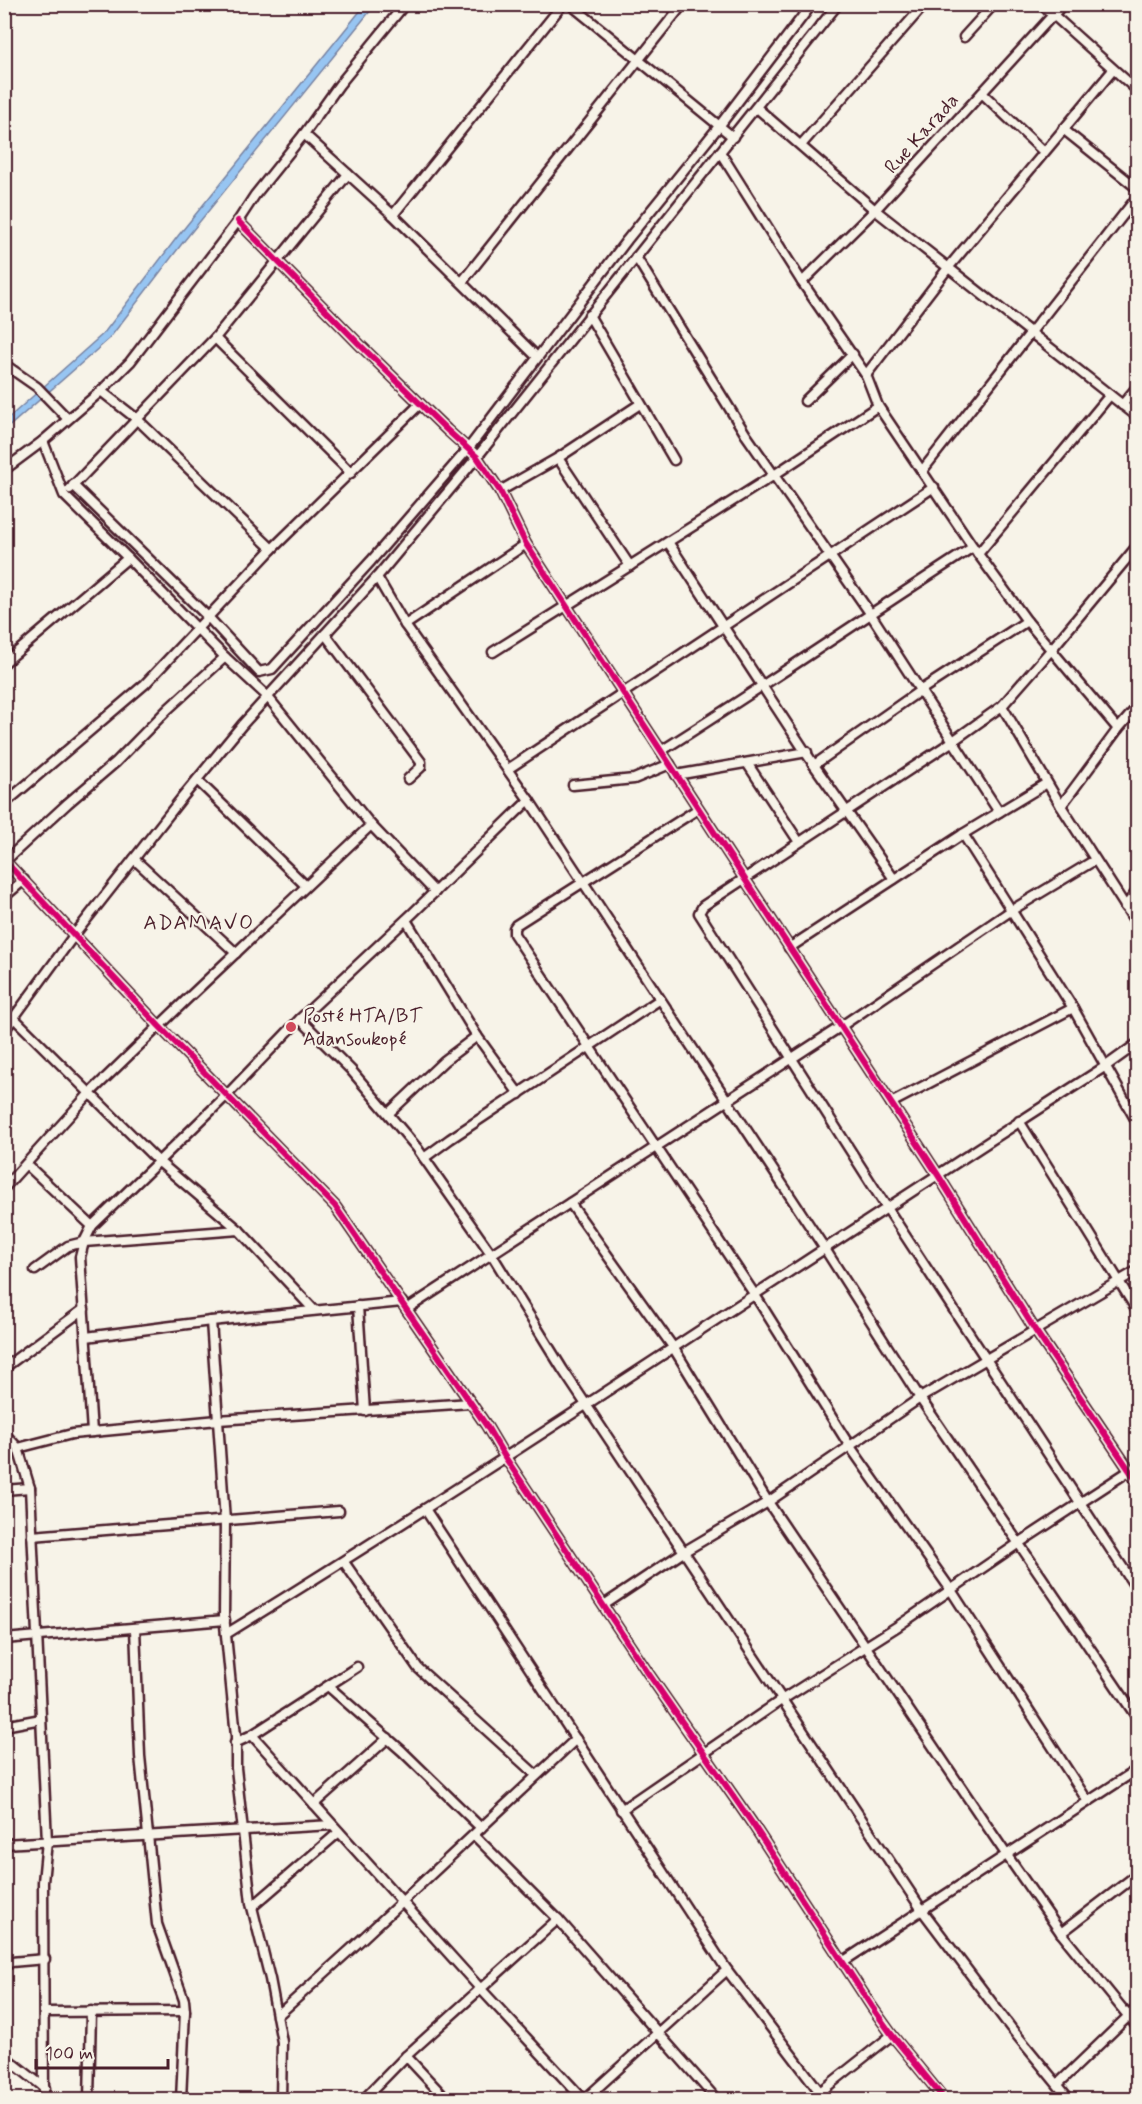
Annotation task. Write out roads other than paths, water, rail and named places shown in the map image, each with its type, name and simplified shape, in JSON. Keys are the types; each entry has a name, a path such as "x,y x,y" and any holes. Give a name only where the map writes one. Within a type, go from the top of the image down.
{"street":[{"path":"4,470 43,441 101,391 130,362 339,85 405,4"},
{"path":"393,215 563,4"},
{"path":"570,4 733,137"},
{"path":"462,282 683,4"},
{"path":"73,485 208,617 259,672 272,669 371,561 468,449 627,240 720,125 812,4"},
{"path":"4,1031 75,934 197,780 267,696 377,577 477,457 838,4"},
{"path":"801,145 926,4"},
{"path":"964,37 994,4"},
{"path":"1041,4 1137,91"},
{"name":"Rue Karada","path":"802,282 875,210 1063,4"},
{"path":"866,375 948,268 1113,70"},
{"path":"982,93 1044,152"},
{"path":"757,108 875,210 1137,417"},
{"path":"1063,129 1137,189"},
{"path":"304,134 393,215 537,357"},
{"path":"720,152 802,282 853,354 866,375 878,405 933,488 1027,621 1118,729"},
{"path":"64,495 215,338 348,174"},
{"path":"922,471 1137,196"},
{"path":"238,221 420,404 477,457 500,491 526,544 938,1175 1035,1330 1137,1483"},
{"path":"636,257 746,435 870,614 999,812"},
{"path":"589,315 674,460"},
{"path":"215,338 351,473"},
{"path":"805,401 853,354"},
{"path":"4,364 37,387 68,418"},
{"path":"1122,405 1137,386"},
{"path":"101,391 137,419 272,549"},
{"path":"661,751 764,686 870,614 976,550 1110,395"},
{"path":"4,804 145,684 272,549 420,404"},
{"path":"500,491 558,458 640,404"},
{"path":"493,652 774,475 878,405"},
{"path":"43,441 64,495 225,657 267,696 371,825 435,892"},
{"path":"558,458 630,566"},
{"path":"507,769 933,488"},
{"path":"668,542 814,765 894,879"},
{"path":"405,625 526,544"},
{"path":"1137,545 1002,706 953,741 743,878 703,906 699,913 887,1208 1137,1591"},
{"path":"4,663 128,558"},
{"path":"377,577 405,625 529,800 825,1249 920,1398 1137,1719"},
{"path":"814,765 921,690 1027,621"},
{"path":"325,634 422,762 421,767 408,779"},
{"path":"225,657 168,709 116,762 5,861 159,1026 335,1206 471,1403 648,1673 705,1753 892,2036 945,2100"},
{"path":"1002,706 1061,806 1137,926"},
{"path":"1061,806 1137,706"},
{"path":"676,775 807,752"},
{"path":"747,763 799,842"},
{"path":"573,785 627,781 670,764"},
{"path":"197,780 306,886"},
{"path":"789,948 963,834 1047,783"},
{"path":"92,1432 80,1257 92,1226 226,1096 300,1019 529,800"},
{"path":"698,809 582,881 516,925 513,931 755,1295 849,1445 951,1590 1088,1800"},
{"path":"4,1188 90,1094 371,825"},
{"path":"963,834 1073,1008 1137,1124"},
{"path":"134,859 236,953"},
{"path":"86,1337 314,1310 358,1306 404,1306 492,1255 840,1027 1012,910 1095,860"},
{"path":"4,897 24,880"},
{"path":"1125,907 1137,890"},
{"path":"406,920 477,1036 519,1094"},
{"path":"424,1158 659,1000"},
{"path":"891,1104 1073,1008"},
{"path":"14,1018 158,1161 239,1230 314,1310"},
{"path":"300,1019 351,1070 424,1158 492,1255 586,1404 922,1910 1011,2028 1070,2100"},
{"path":"389,1113 444,1061 477,1036"},
{"path":"226,1634 344,1562 1137,1043"},
{"path":"1019,1121 1137,1312"},
{"path":"26,1164 92,1226"},
{"path":"570,1203 673,1347 768,1502 1006,1854 1061,1933 1137,2028"},
{"path":"35,1270 68,1246 84,1242 239,1230"},
{"path":"604,1605 685,1551 768,1502 920,1398 1137,1270"},
{"path":"358,1306 365,1410"},
{"path":"4,1368 84,1309"},
{"path":"211,1321 225,1521 225,1620 236,1768 252,1907 282,2043 281,2100"},
{"path":"18,1448 72,1434 92,1432 218,1420 471,1403"},
{"path":"4,1433 18,1448 30,1488 47,1841 43,1882 44,2100"},
{"path":"621,1810 782,1700 898,1626 1129,1471"},
{"path":"4,1490 30,1488"},
{"path":"425,1509 727,1970 826,2100"},
{"path":"32,1536 339,1511"},
{"path":"344,1562 417,1668 536,1775"},
{"path":"4,1639 225,1620"},
{"path":"135,1628 140,1756 157,1924 184,2000 182,2100"},
{"path":"235,1743 252,1735 357,1668"},
{"path":"328,1686 388,1738 481,1828"},
{"path":"4,1726 41,1719"},
{"path":"252,1735 480,1989 584,2099 727,1970"},
{"path":"314,1804 388,1738"},
{"path":"277,2016 576,1739"},
{"path":"844,1961 1137,1769"},
{"path":"4,1844 332,1825"},
{"path":"252,1907 339,1832"},
{"path":"474,1835 558,1919 717,2100"},
{"path":"1061,1933 1137,1874"},
{"path":"363,2100 405,2056 558,1919"},
{"path":"4,1967 11,1962 45,1959"},
{"path":"1058,2084 1137,2007"},
{"path":"89,2100 91,2011"},
{"path":"45,2012 185,2011"},
{"path":"810,2100 892,2036"},
{"path":"4,2056 45,2088"},
{"path":"405,2056 447,2100"}],"water":[{"path":"365,5 375,5 184,241 109,339 5,430 5,421 104,333 178,236"}],"place":[{"name":"Posté HTA/BT Adansoukopé","path":"291,1027"}],"district":[{"name":"ADAMAVO","path":"199,923"}]}
